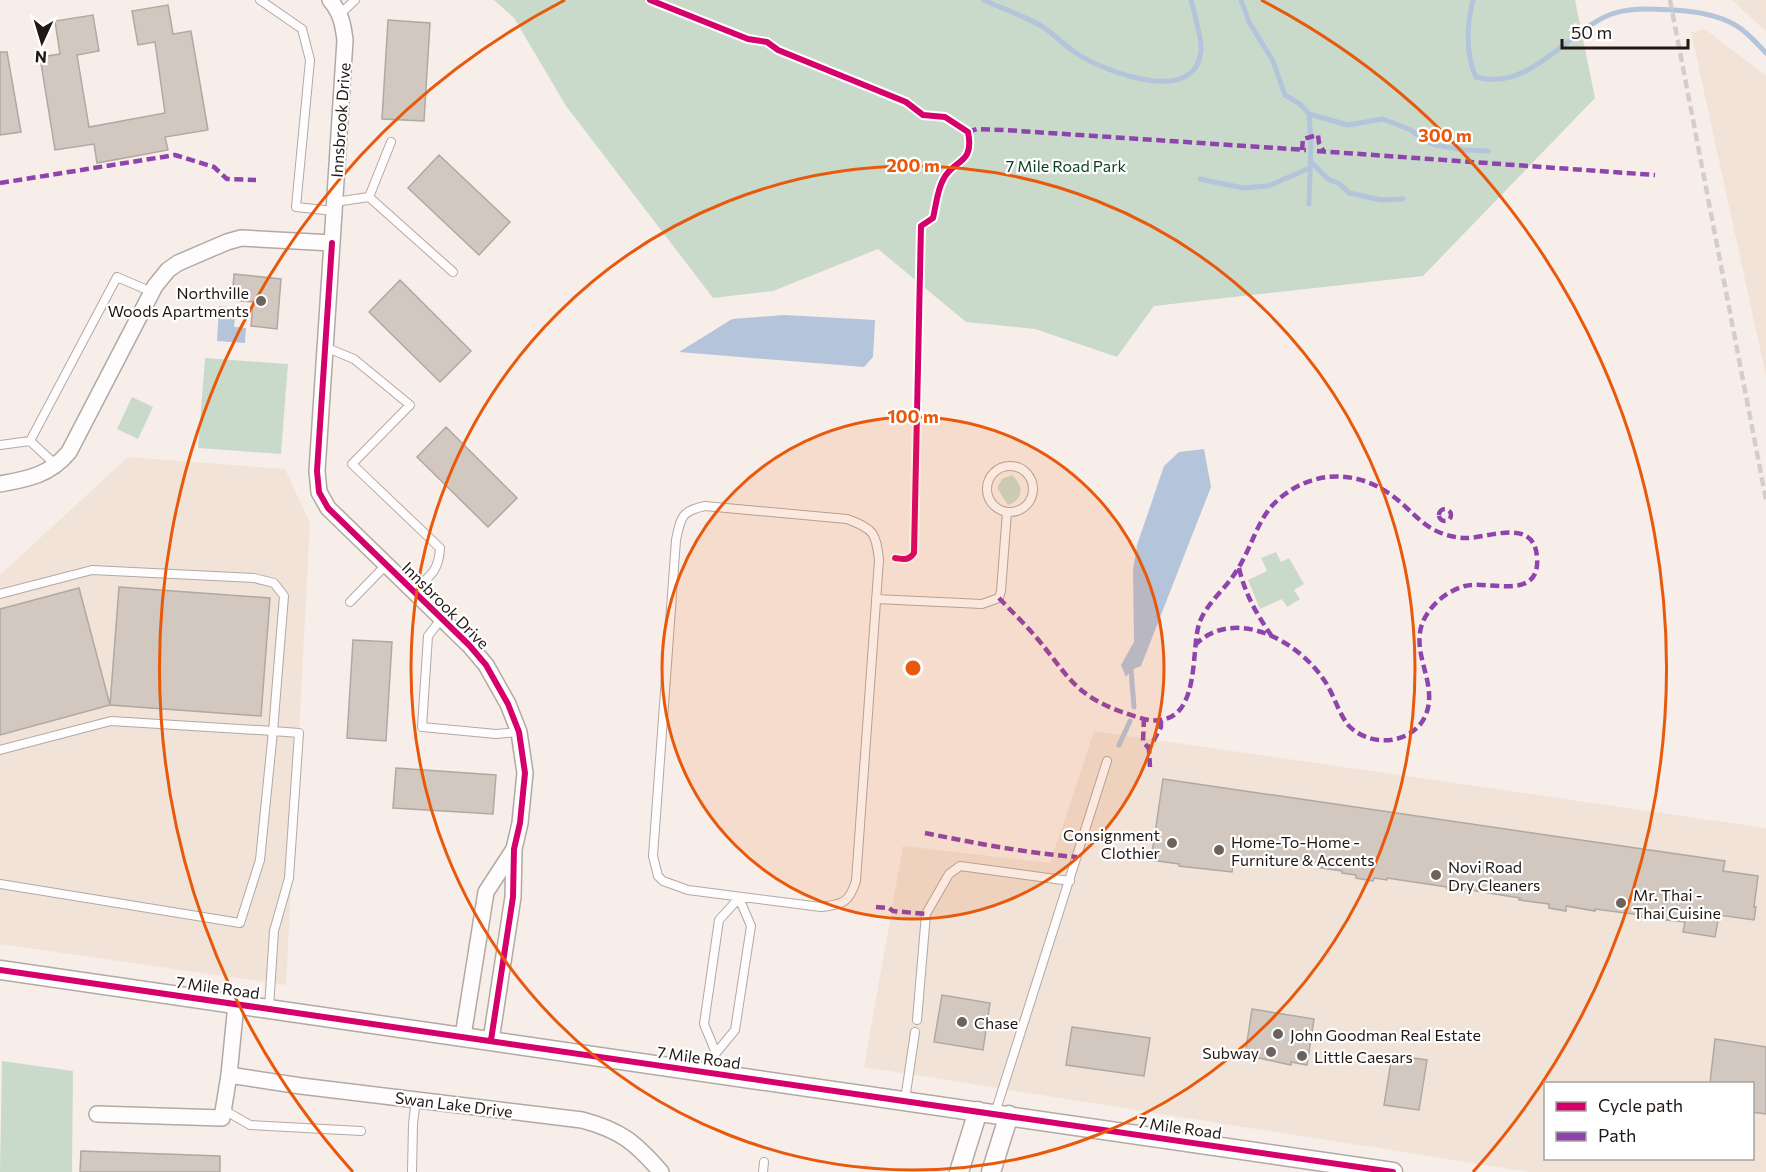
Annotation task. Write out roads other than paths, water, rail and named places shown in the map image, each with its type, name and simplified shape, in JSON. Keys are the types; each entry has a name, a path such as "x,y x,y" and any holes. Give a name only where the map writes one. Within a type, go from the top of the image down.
{"street":[{"name":"Innsbrook Drive","path":"330,0 340,14 345,40 316,471 319,492 328,508 442,618 486,664 508,704 519,732 523,755 524,790 514,849 513,897 491,1040"},
{"path":"0,484 33,478 56,465 69,452 152,292 168,270 178,263 226,242 242,238 332,243"},
{"name":"Innsbrook Drive","path":"463,1036 486,892 514,849"},
{"name":"7 Mile Road","path":"0,970 1393,1172"},
{"path":"97,1114 222,1118 236,1004"},
{"name":"Swan Lake Drive","path":"229,1075 301,1086 582,1120 603,1126 624,1136 642,1150 661,1172"},
{"path":"959,1172 994,1113"},
{"path":"991,1172 994,1113"}],"lane":[{"path":"260,0 302,29 310,60 296,207 335,206 369,197"},
{"path":"340,14 355,0"},
{"path":"369,197 391,142"},
{"path":"369,197 453,272"},
{"path":"30,441 117,277 152,292"},
{"path":"325,347 354,359 410,405 352,464 440,548 440,559 434,573 413,591"},
{"path":"0,445 30,441"},
{"path":"30,441 56,465"},
{"path":"1011,465 1025,471 1030,477 1033,491 1031,498 1022,509 1007,512 993,505 986,490 990,475 996,470 1011,465"},
{"path":"705,506 847,519 868,527 877,539 879,560 856,881 852,895 839,904 821,907 739,898 688,890 663,881 658,876 652,856 676,540 680,521 689,509 705,506"},
{"path":"876,599 982,604 999,598 1007,512"},
{"path":"350,602 386,565"},
{"path":"0,594 92,570 254,578 274,583 284,596 261,860 240,924 0,884"},
{"path":"442,618 428,636 422,727 496,734 519,732"},
{"path":"0,750 111,721 299,733 289,878 274,931 269,1008"},
{"path":"994,1113 1107,761"},
{"path":"917,1020 926,914 949,874 960,866 1070,881"},
{"path":"711,1073 716,1053 735,1030 751,926 739,898"},
{"path":"716,1053 704,1024 719,920 739,898"},
{"path":"905,1100 915,1032"},
{"path":"412,1172 416,1099"},
{"path":"224,1110 250,1125 361,1131"},
{"path":"763,1172 764,1162"}],"water":[{"path":"219,306 236,308 234,327 246,328 245,343 217,341"},
{"path":"784,315 875,320 873,357 864,367 679,352 732,319"},
{"path":"1204,449 1211,487 1141,666 1131,670 1126,677 1121,665 1134,642 1133,570 1137,545 1164,466 1179,452"}],"waterway":[{"path":"984,0 1036,23 1076,53 1106,68 1147,80 1166,81 1183,77 1195,68 1201,50 1191,0"},
{"path":"1241,0 1249,22 1273,61 1285,95 1300,104 1309,114 1311,140 1309,204"},
{"path":"1473,0 1468,39 1470,59 1476,77 1495,79 1513,76 1530,69 1593,23 1617,12 1633,10 1689,11 1721,18 1744,31 1766,53"},
{"path":"1309,114 1348,125 1383,119 1411,130 1423,140 1435,145 1488,151"},
{"path":"1310,161 1328,179 1340,184 1349,193 1381,200 1403,199"},
{"path":"1200,179 1243,188 1268,186 1310,168"},
{"path":"1131,670 1134,707"},
{"path":"1119,745 1130,721"}],"railway":[{"path":"1670,0 1766,500"}],"place":[{"name":"Northville Woods Apartments","path":"261,301"},
{"name":"Consignment Clothier","path":"1172,843"},
{"name":"Home-To-Home - Furniture & Accents","path":"1219,850"},
{"name":"Novi Road Dry Cleaners","path":"1436,875"},
{"name":"Mr. Thai - Thai Cuisine","path":"1621,903"},
{"name":"Chase","path":"962,1022"},
{"name":"John Goodman Real Estate","path":"1278,1034"},
{"name":"Subway","path":"1271,1052"},
{"name":"Little Caesars","path":"1302,1056"}],"park label":[{"name":"7 Mile Road Park","path":"1066,165"}]}
